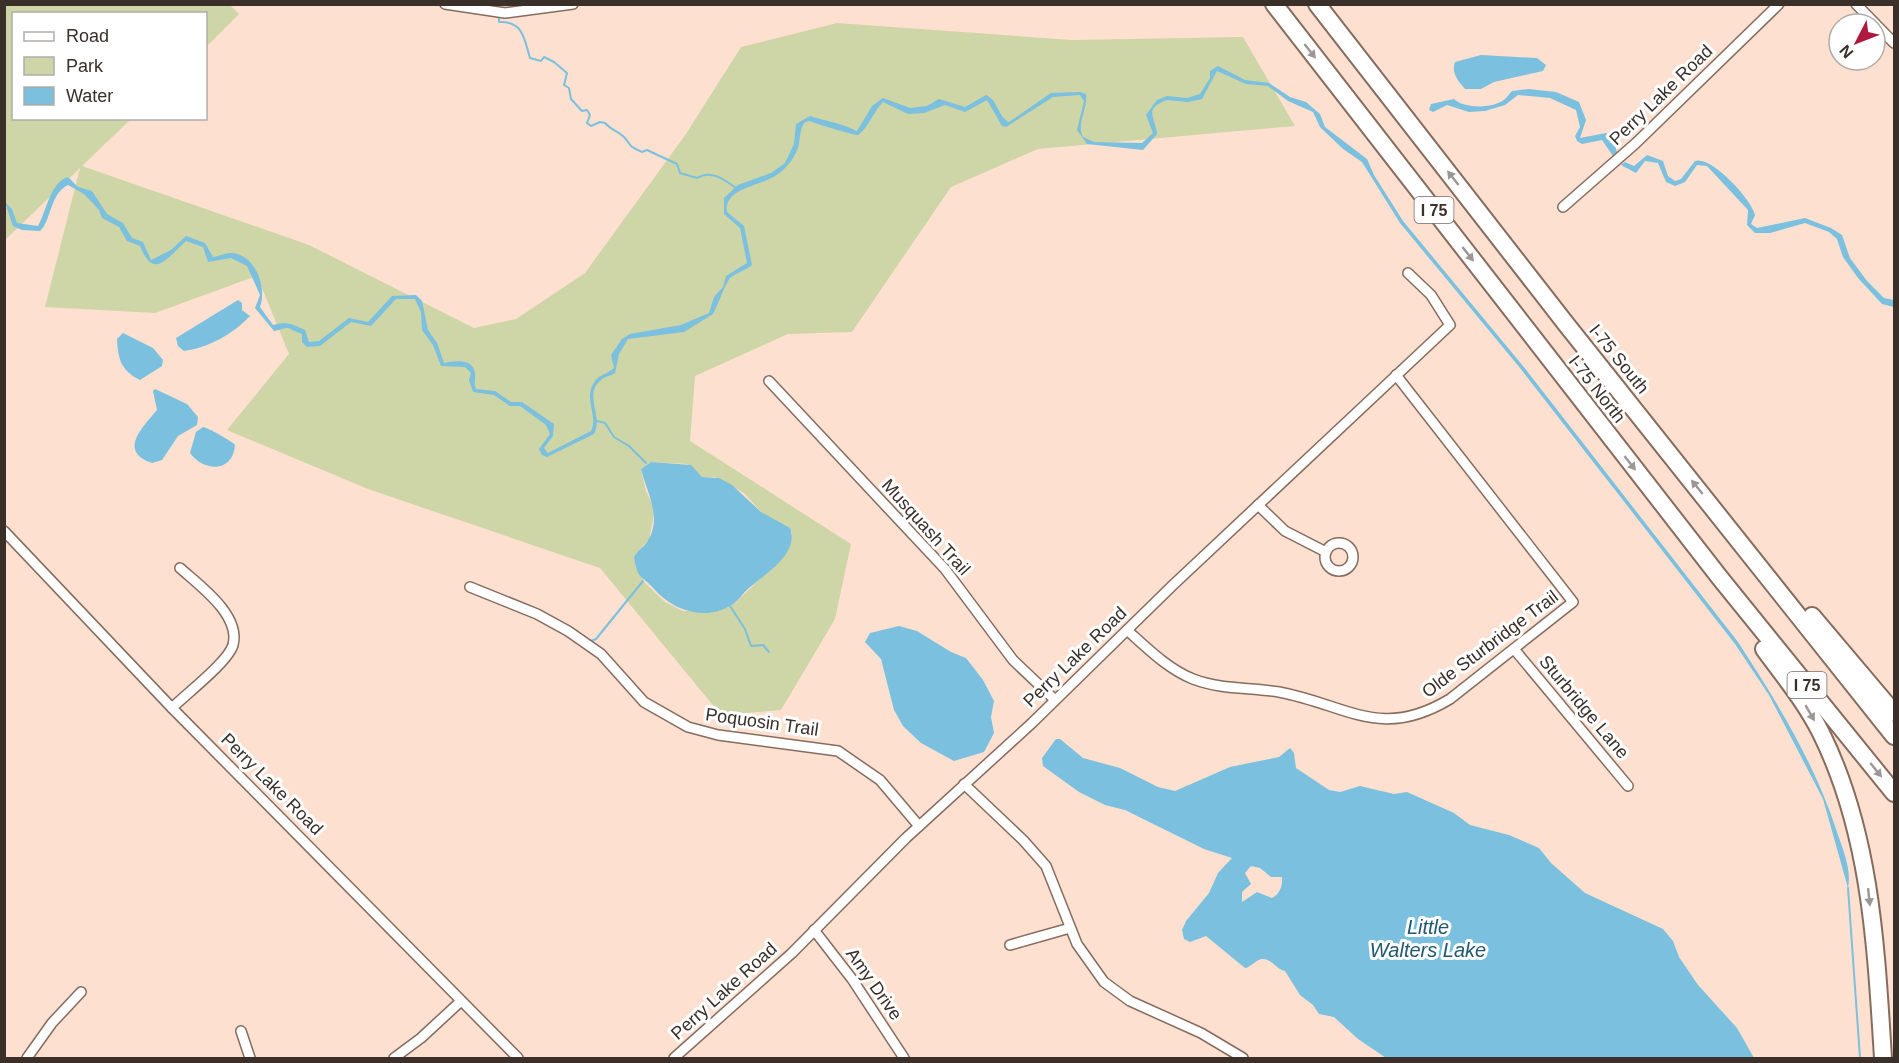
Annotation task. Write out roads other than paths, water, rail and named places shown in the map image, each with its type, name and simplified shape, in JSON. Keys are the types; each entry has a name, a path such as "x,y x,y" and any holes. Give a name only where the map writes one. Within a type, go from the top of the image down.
{"highway":[{"name":"I-75 North","path":"1274,4 1720,578 1894,793"},
{"name":"I-75 South","path":"1317,4 1894,736"},
{"path":"1727,525 1831,637 1894,713"},
{"path":"1720,578 1722,591 1804,705 1820,732 1856,821 1866,869 1883,1059"}],"street":[{"path":"445,4 505,13 573,4"},
{"name":"Perry Lake Road","path":"1563,207 1636,143 1779,4"},
{"path":"1856,4 1894,43"},
{"name":"Perry Lake Road","path":"674,1059 814,930 919,826 1032,723 1054,699 1450,325 1431,295 1408,273"},
{"name":"Olde Sturbridge Trail","path":"1127,630 1163,660 1193,679 1228,689 1291,694 1361,718 1383,720 1404,718 1432,710 1573,602 1396,375"},
{"name":"Musquash Trail","path":"769,381 945,569 1013,660 1054,699"},
{"path":"1258,505 1285,531 1326,552"},
{"name":"Perry Lake Road","path":"4,531 172,708 518,1059"},
{"path":"172,708 222,661 233,646 234,630 225,614 180,568"},
{"name":"Poquosin Trail","path":"470,587 537,614 568,631 601,654 644,702 688,727 718,735 838,750 880,780 919,826"},
{"name":"Sturbridge Lane","path":"1514,649 1628,786"},
{"path":"964,784 1039,855 1055,883 1070,928 1093,970 1117,993 1156,1014 1201,1033 1243,1059"},
{"path":"1010,945 1070,928"},
{"name":"Amy Drive","path":"814,930 858,988 904,1059"},
{"path":"27,1059 58,1016 81,992"},
{"path":"394,1059 461,1001"},
{"path":"241,1031 250,1059"}],"water":[{"path":"1481,55 1537,58 1546,65 1543,71 1494,82 1481,89 1465,89 1455,73 1455,62"},
{"path":"1218,66 1245,80 1269,83 1290,97 1306,102 1320,114 1325,127 1367,159 1374,175 1403,221 1523,366 1738,642 1780,710 1817,780 1846,858 1849,873 1848,888 1823,799 1769,695 1735,644 1520,368 1400,223 1362,162 1343,149 1320,127 1313,112 1288,101 1268,86 1246,84 1217,71 1202,99 1188,102 1167,100 1155,107 1152,114 1157,134 1143,150 1087,144 1077,130 1084,101 1080,95 1053,97 1006,127 1002,126 987,100 965,112 945,105 924,113 908,114 883,102 858,135 810,121 805,122 796,153 785,168 771,178 737,192 727,204 727,212 744,226 752,265 730,278 713,314 684,332 628,339 619,354 615,373 602,379 596,385 593,398 597,420 594,434 547,457 542,455 539,449 550,434 546,425 520,406 510,406 494,395 473,392 469,380 471,373 465,367 441,366 433,345 422,330 421,312 415,299 396,299 371,326 351,322 320,346 307,347 302,342 302,334 288,328 274,331 255,308 260,295 247,266 231,258 208,262 203,247 186,241 161,263 150,262 140,246 127,241 119,227 102,218 99,210 84,194 68,185 58,194 44,227 40,231 22,230 13,226 5,202 12,209 17,223 38,226 53,191 62,180 68,177 78,187 92,191 107,214 123,223 132,238 143,242 151,260 171,250 186,236 205,243 213,257 229,253 240,255 253,266 258,274 262,291 260,307 273,325 289,324 305,330 309,342 319,341 349,318 368,322 392,296 416,295 422,301 428,330 437,343 444,363 458,361 471,365 474,368 476,389 495,391 511,402 522,402 554,424 553,436 544,448 548,453 591,431 593,419 591,388 597,379 614,368 611,355 622,339 630,334 681,325 709,313 714,297 723,287 726,276 747,263 740,228 724,214 724,198 738,185 771,173 785,163 794,144 796,124 810,116 857,131 872,106 883,98 910,108 927,106 939,99 965,107 986,95 1009,122 1051,93 1080,92 1086,94 1081,122 1083,137 1094,142 1142,143 1153,133 1146,115 1157,100 1167,96 1187,98 1200,94 1210,78 1210,71"},
{"path":"1529,89 1556,92 1579,102 1586,120 1580,138 1606,133 1613,139 1617,152 1613,156 1602,140 1582,144 1577,141 1575,136 1580,127 1576,110 1550,98 1518,95 1505,105 1485,111 1469,112 1447,105 1433,112 1429,110 1431,104 1454,99 1465,105 1488,106 1501,102 1512,91"},
{"path":"1647,155 1663,161 1668,176 1675,181 1681,179 1695,161 1711,165 1730,180 1747,199 1755,215 1751,224 1757,228 1805,218 1831,228 1842,235 1850,258 1867,281 1884,298 1894,300 1894,307 1882,304 1858,278 1843,257 1837,239 1829,232 1805,223 1770,233 1755,233 1747,225 1748,210 1707,166 1697,165 1685,182 1675,186 1666,182 1658,163 1645,161 1636,173 1621,165 1625,162 1634,166"},
{"path":"238,300 242,303 242,310 250,316 236,329 202,347 184,351 178,346 176,338"},
{"path":"123,333 153,348 163,360 162,366 140,380 129,373 118,353 117,339"},
{"path":"155,389 187,404 198,417 197,425 178,436 162,460 152,463 136,452 135,446 140,432 157,410 153,391"},
{"path":"203,427 235,445 233,454 224,465 217,467 203,464 190,453 196,432"},
{"path":"651,462 691,465 702,477 719,478 732,485 761,512 790,528 792,537 786,554 733,604 712,612 691,612 671,604 639,574 634,557 647,542 654,524 652,505 641,469"},
{"path":"899,626 917,631 951,652 966,658 983,680 994,701 991,717 994,733 984,752 954,761 921,743 903,726 894,710 881,659 865,642 870,633"},
{"name":"Little Walters Lake","path":"1056,739 1060,739 1083,758 1120,768 1158,787 1175,791 1230,767 1279,757 1290,748 1294,753 1296,768 1329,790 1340,792 1360,786 1394,794 1407,792 1454,813 1470,825 1509,835 1539,848 1551,863 1585,893 1663,929 1673,941 1679,957 1698,985 1737,1028 1754,1058 1386,1058 1358,1039 1334,1017 1319,1014 1313,1005 1300,995 1285,971 1266,959 1261,959 1245,968 1206,936 1190,942 1184,939 1182,930 1186,921 1209,893 1218,873 1232,858 1204,849 1125,810 1105,805 1079,792 1043,766 1042,758","holes":["1251,866 1260,868 1271,877 1282,877 1279,892 1272,898 1257,892 1242,902 1242,892 1251,884 1245,873"]}],"waterway":[{"path":"499,16 499,22 513,24 521,32 530,58 541,61 544,57 567,73 564,85 569,88 571,99 582,111 587,110 590,115 587,123 591,126 600,122 605,123 622,135 634,148 642,152 647,150 677,164 680,173 697,178 713,175 736,188"},
{"path":"597,421 605,423 614,437 629,446 646,463"},
{"path":"574,630 591,641 596,639 643,581"},
{"path":"730,606 745,629 751,646 763,645 769,652"},
{"path":"1848,888 1860,1058"}]}
